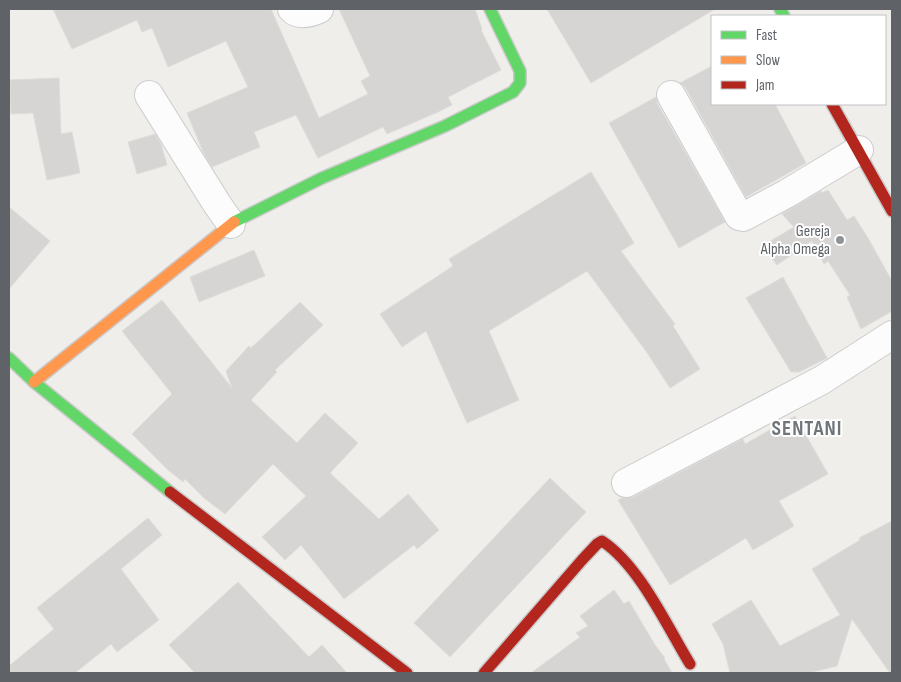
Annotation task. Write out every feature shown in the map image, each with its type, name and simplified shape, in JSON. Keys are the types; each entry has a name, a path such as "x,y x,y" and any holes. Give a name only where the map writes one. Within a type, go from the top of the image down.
{"street":[{"path":"292,9 297,13 304,14 319,9"},
{"path":"34,382 231,224 322,178 445,126 513,92 521,81 520,71 490,9"},
{"path":"150,95 216,204 231,224"},
{"path":"671,95 739,216 743,216 786,194 859,150"},
{"path":"833,105 892,210"},
{"path":"626,483 822,380 892,335"},
{"path":"9,358 34,382 168,490 407,673"},
{"path":"484,673 582,560 597,544 602,542 609,544 615,549 636,575 690,664"}],"building":[{"path":"53,9 271,9 319,118 368,94 361,81 370,76 339,9 475,9 481,30 501,70 448,97 452,105 438,112 387,134 383,127 318,158 296,115 254,132 260,147 212,167 204,154 187,113 248,87 226,41 168,67 152,28 142,32 137,20 72,49"},
{"path":"547,9 715,9 591,83"},
{"path":"711,67 711,105 776,105 806,163 746,197 685,87 680,83"},
{"path":"59,78 61,134 72,132 80,173 47,180 33,113 11,114 10,80"},
{"path":"656,97 657,103 725,222 679,248 609,123"},
{"path":"155,134 161,144 167,165 137,174 128,142"},
{"path":"591,172 634,243 621,251 675,324 673,326 700,369 670,388 648,354 587,271 489,331 519,400 467,423 426,331 402,347 380,314 453,266 449,259"},
{"path":"828,190 847,220 854,216 892,281 892,311 861,329 847,297 850,295 828,261 824,264 812,241 777,265 762,246 794,227 782,214 821,191 822,193"},
{"path":"9,207 50,241 9,289"},
{"path":"254,250 265,276 199,302 190,277"},
{"path":"783,277 827,358 799,372 791,372 746,298"},
{"path":"162,300 232,388 226,371 249,346 251,348 300,302 323,325 275,370 277,372 251,400 297,443 325,413 358,443 330,473 379,519 408,494 439,530 417,549 414,545 344,599 301,545 285,560 262,537 306,496 273,464 225,514 204,498 185,479 183,482 168,470 132,434 172,394 122,331"},
{"path":"795,416 828,474 779,501 794,526 753,550 746,538 670,585 618,500 633,497 743,439 745,444"},
{"path":"550,478 586,512 450,657 414,623"},
{"path":"148,518 162,535 121,569 159,620 117,652 111,644 75,673 9,673 9,666 54,629 37,608"},
{"path":"892,521 892,673 890,673 852,619 837,666 808,673 730,673 723,644 712,624 751,600 780,646 840,615 812,569 860,540 859,538"},
{"path":"238,582 309,657 322,645 347,673 195,673 169,645"},
{"path":"614,590 624,604 629,601 655,645 665,658 672,673 531,673 580,637 576,633 588,626 580,616"}],"traffic: fast":[{"path":"234,222 322,178 445,126 513,92 520,83 520,71 490,9"},
{"path":"780,9 783,15"},
{"path":"9,358 34,382 170,492"}],"traffic: slow":[{"path":"34,382 234,222"}],"traffic: jam":[{"path":"833,105 892,211"},
{"path":"170,492 407,673"},
{"path":"484,673 582,560 602,541 628,565 640,580 690,664"}],"place":[{"name":"Gereja Alpha Omega","path":"840,240"}],"district":[{"name":"SENTANI","path":"807,428"}]}
